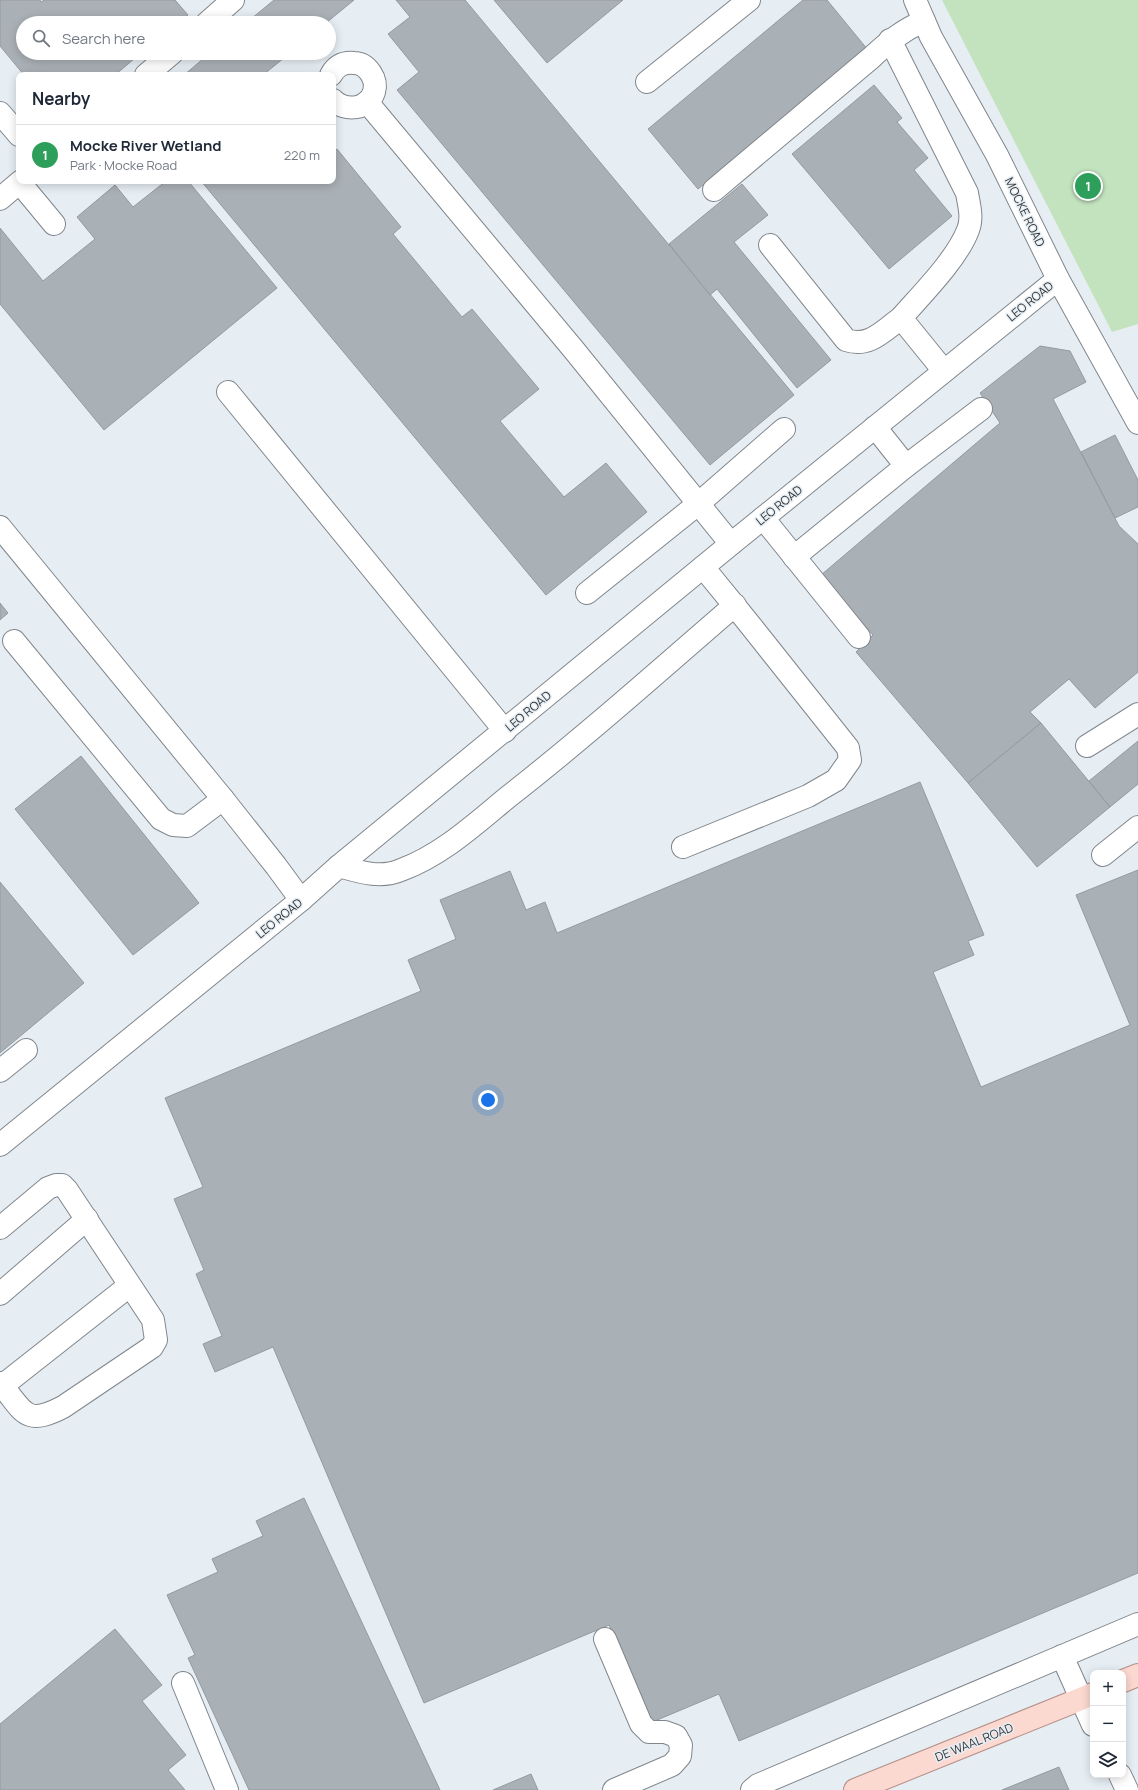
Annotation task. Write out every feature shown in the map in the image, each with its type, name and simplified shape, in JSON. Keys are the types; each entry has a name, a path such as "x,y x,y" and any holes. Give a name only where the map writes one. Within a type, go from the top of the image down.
{"main road":[{"path":"1126,1680 1138,1675"},
{"name":"DE WAAL ROAD","path":"855,1790 1087,1696"}],"street":[{"path":"214,16 233,0"},
{"path":"647,82 749,0"},
{"name":"MOCKE ROAD","path":"914,0 997,154 1058,279 1138,424"},
{"path":"714,190 871,58 890,40 904,30 924,21"},
{"path":"770,245 846,340 855,343 869,341 901,318 951,258 968,229 971,214 967,193 890,40"},
{"path":"150,72 164,60"},
{"path":"333,72 335,68 346,62 358,63 368,69 374,80 374,92 367,102 356,108 344,108 336,102"},
{"path":"367,102 568,344 731,544"},
{"path":"0,113 16,132"},
{"path":"0,199 18,184"},
{"path":"22,184 54,224"},
{"name":"LEO ROAD","path":"0,1145 301,900 339,866 731,544 1058,279"},
{"path":"901,318 944,371"},
{"path":"228,392 504,731"},
{"path":"794,557 906,466 980,409"},
{"path":"875,427 906,466"},
{"path":"587,593 698,504 784,429"},
{"path":"763,518 860,637"},
{"path":"0,527 223,799 301,900"},
{"path":"683,847 808,796 836,780 850,760 848,748 735,605 703,567"},
{"path":"339,866 370,874 383,875 401,870 414,864 455,840 547,767 735,605"},
{"path":"14,641 161,819 173,826 187,826 223,799"},
{"path":"1087,746 1138,714"},
{"path":"1103,855 1138,827"},
{"path":"0,1071 26,1050"},
{"path":"0,1228 48,1188 56,1185 62,1185 68,1190 153,1320 156,1340 152,1347 63,1407 48,1415 38,1417 27,1415 1,1384 130,1286"},
{"path":"0,1294 87,1219"},
{"path":"752,1790 758,1785 1138,1624"},
{"path":"605,1638 641,1724 649,1732 670,1733 679,1741 681,1751 680,1756 672,1765 614,1790"},
{"path":"1062,1656 1087,1696 1090,1710"},
{"path":"183,1683 227,1790"},
{"path":"1122,1778 1128,1790"}],"green space":[{"path":"942,0 1138,0 1138,324 1112,332"}],"building":[{"path":"0,0 40,0 41,2 44,0 175,0 188,15 16,16 16,60 133,60 119,72 22,72 0,46"},
{"path":"274,0 354,0 335,16 255,16"},
{"path":"396,0 465,0 794,395 710,465 397,90 419,72 388,34 410,17"},
{"path":"494,0 623,0 547,63"},
{"path":"803,0 827,0 868,50 698,189 648,129"},
{"path":"202,60 281,60 267,72 188,72"},
{"path":"874,85 902,118 897,122 928,158 914,170 952,216 889,269 792,154"},
{"path":"337,149 401,227 393,234 462,317 472,309 539,389 500,421 564,497 606,463 647,512 546,595 204,184 336,184"},
{"path":"162,184 190,184 277,288 104,430 0,304 0,228 43,281 95,239 77,217 115,185 133,207"},
{"path":"742,184 768,215 734,242 831,360 797,388 717,289 710,295 669,244"},
{"path":"1040,346 1070,351 1086,382 1053,399 1119,526 1138,544 1138,672 1095,708 1069,679 1030,712 1041,723 968,783 856,652 873,635 821,575 1000,423 980,393"},
{"path":"1115,435 1138,480 1138,507 1115,518 1081,452"},
{"path":"0,603 8,613 0,620"},
{"path":"1041,723 1110,807 1037,867 968,783"},
{"path":"1138,741 1138,784 1110,807 1089,781"},
{"path":"81,756 199,903 133,955 15,809"},
{"path":"920,782 984,935 968,941 974,955 933,972 981,1087 1130,1025 1076,895 1138,870 1138,1573 739,1741 719,1694 650,1723 609,1625 424,1703 273,1347 215,1372 203,1344 222,1336 196,1274 204,1270 174,1199 203,1187 165,1098 421,991 408,960 456,939 440,900 510,871 526,910 545,902 557,933"},
{"path":"0,882 84,983 0,1053"},
{"path":"304,1498 440,1790 249,1790 188,1658 195,1655 167,1595 218,1572 212,1559 263,1536 256,1521"},
{"path":"115,1629 162,1685 142,1701 186,1755 168,1770 185,1790 0,1790 0,1724"},
{"path":"1059,1767 1069,1790 1002,1790"},
{"path":"531,1774 538,1790 493,1790"}],"place":[{"name":"Mocke River Wetland","path":"1088,186"}]}
